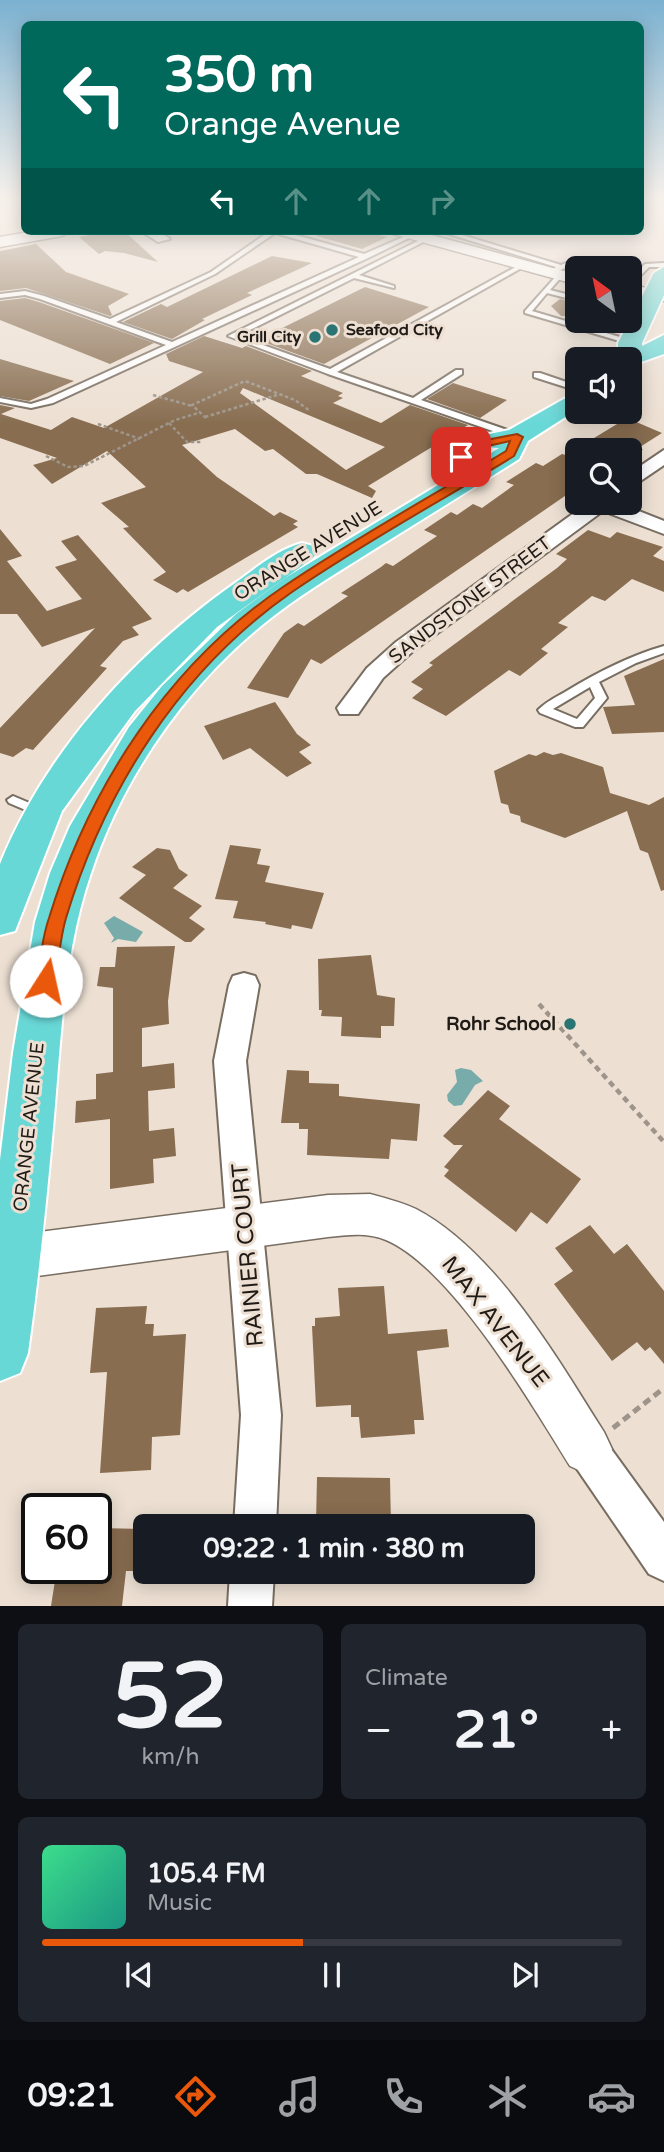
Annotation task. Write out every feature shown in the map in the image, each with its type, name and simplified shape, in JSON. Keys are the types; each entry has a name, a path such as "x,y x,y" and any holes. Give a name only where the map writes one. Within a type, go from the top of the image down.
{"main road":[{"path":"633,347 656,291"},
{"path":"642,351 657,349 664,342"},
{"name":"ORANGE AVENUE","path":"0,1353 8,1258 37,1042 57,920 84,841 111,786 144,732 180,687 286,590 485,443 517,437 565,406"},
{"name":"ORANGE AVENUE","path":"0,919 28,807 146,675 205,619 254,581 379,520"}],"street":[{"path":"642,473 664,456"},
{"name":"SANDSTONE STREET","path":"349,708 375,673 404,647 585,515"},
{"path":"632,515 664,527"},
{"name":"RAINIER COURT","path":"244,985 230,1061 261,1415 256,1514"},
{"name":"MAX AVENUE","path":"8,1258 328,1216 372,1214 416,1232 450,1260 497,1318 541,1377 587,1449 664,1559"},
{"path":"250,1606 251,1584"}],"lane":[{"path":"112,321 211,274"},
{"path":"0,400 31,406 50,401 328,274"},
{"path":"331,372 507,274"},
{"path":"650,274 656,291"},
{"path":"392,286 353,275 232,336 517,437"},
{"path":"565,277 545,292 527,312 565,323"},
{"path":"545,292 565,296"},
{"path":"0,296 25,293 42,297 170,344"},
{"path":"589,333 619,347"},
{"path":"414,401 459,372"},
{"path":"537,375 565,385"},
{"path":"593,681 601,698 579,724 544,710 573,691 593,681 664,649"}],"path":[{"path":"192,407 245,381 295,400 310,411"},
{"path":"153,395 192,407 205,418 279,395"},
{"path":"46,456 68,467 78,468 169,423 198,413"},
{"path":"169,423 187,442 202,442"},
{"path":"98,424 140,439"},
{"path":"539,1004 664,1142"},
{"path":"587,1449 664,1388"}],"water":[{"path":"114,916 143,932 136,942 118,939 111,943 114,938 104,923"},
{"path":"455,1070 471,1070 483,1081 475,1085 462,1105 454,1106 448,1101 447,1095 457,1082"}],"building":[{"path":"0,274 72,274 129,294 108,306 112,315 110,316 26,288 0,291"},
{"path":"235,274 288,274 247,293 252,295 202,319 205,320 172,339 123,322 161,304 167,307"},
{"name":"Seafood City","path":"365,287 429,307 324,364 258,340"},
{"path":"25,298 154,343 110,364 0,320 0,301"},
{"path":"560,299 565,300 565,316 561,316 551,306"},
{"path":"204,336 242,348 246,346 312,371 301,376 343,393 338,396 343,398 333,403 381,423 410,405 468,425 368,486 376,491 372,498 317,474 306,474 273,449 265,451 235,429 182,445 217,477 274,516 280,512 298,521 293,524 298,527 188,592 183,589 177,593 153,580 166,572 123,528 129,527 101,503 146,487 107,451 52,484 33,465 57,458 0,438 0,405 15,408 1,414 51,430 72,417 104,428 203,372 169,361 166,354","holes":["243,388 385,447 346,470 240,393"]},
{"path":"0,359 74,381 29,401 0,396"},
{"path":"453,383 507,400 480,418 427,399"},
{"path":"617,424 641,424 662,433 642,446 642,438 594,438"},
{"path":"565,455 565,496 321,664 311,659 288,698 247,688 284,633 298,623 304,626 348,596 341,593 386,563 393,566 437,536 424,530 451,512 457,515 473,504 482,508 514,485 506,482 536,463 543,466"},
{"path":"0,529 22,556 7,561 47,611 82,599 55,567 77,560 61,541 78,535 152,619 132,627 139,635 123,641 100,666 107,668 33,750 26,748 13,757 0,753 0,728 95,628 42,647 17,614 0,614"},
{"path":"588,530 610,538 617,532 663,547 653,556 664,561 664,592 632,579 605,601 592,596 558,623 568,627 541,649 548,653 520,676 509,670 446,716 412,698 423,689 411,682 433,665 429,663 557,568 567,559 556,554"},
{"path":"664,659 664,732 612,734 603,707 635,705 624,676"},
{"path":"275,702 297,734 311,745 299,752 312,763 287,777 250,748 223,760 204,726"},
{"path":"544,752 553,755 561,753 603,767 610,793 649,805 664,797 664,890 661,891 648,853 640,850 627,811 565,838 521,822 520,816 510,813 508,805 501,803 494,771 529,754 536,756"},
{"path":"230,845 261,849 257,864 270,866 265,882 324,893 312,929 292,925 291,929 265,924 266,922 233,918 238,901 215,899"},
{"path":"157,848 170,850 179,869 188,875 173,888 202,906 189,918 205,929 191,942 185,942 119,898 146,875 132,867"},
{"path":"175,946 168,1001 169,1024 142,1028 142,1067 174,1063 175,1088 148,1091 149,1131 174,1128 176,1156 153,1159 154,1183 110,1189 110,1119 75,1123 76,1101 96,1099 96,1074 113,1072 113,988 97,986 100,967 115,967 117,947"},
{"path":"371,955 377,995 395,998 394,1026 381,1026 381,1038 341,1036 342,1017 321,1016 322,1010 319,1010 318,959"},
{"path":"287,1070 309,1071 309,1083 339,1084 339,1096 420,1104 417,1141 391,1139 389,1159 307,1155 308,1129 299,1129 299,1123 281,1123"},
{"path":"488,1090 510,1106 499,1119 581,1179 547,1224 531,1212 516,1232 444,1176 449,1170 444,1167 463,1145 454,1145 443,1136"},
{"path":"590,1225 614,1254 627,1244 664,1291 664,1364 650,1347 645,1351 637,1342 612,1361 554,1284 573,1271 555,1248"},
{"path":"384,1286 388,1334 447,1329 449,1347 417,1351 424,1420 414,1420 415,1434 361,1438 359,1417 351,1417 351,1405 316,1407 312,1326 315,1326 315,1318 340,1316 338,1288"},
{"path":"147,1306 145,1324 154,1324 153,1336 186,1334 180,1435 152,1437 151,1470 100,1473 107,1372 90,1373 96,1308"},
{"path":"317,1477 390,1478 391,1514 316,1514"},
{"path":"112,1528 133,1529 133,1571 126,1571 122,1606 51,1606 54,1584 112,1584"}],"place":[{"name":"Seafood City","path":"332,330"},
{"name":"Grill City","path":"315,337"},
{"name":"Rohr School","path":"570,1024"}],"route":[{"path":"46,981 57,920 84,841 111,786 144,732 180,687 286,590 510,453 517,437 485,443 461,457"}]}
